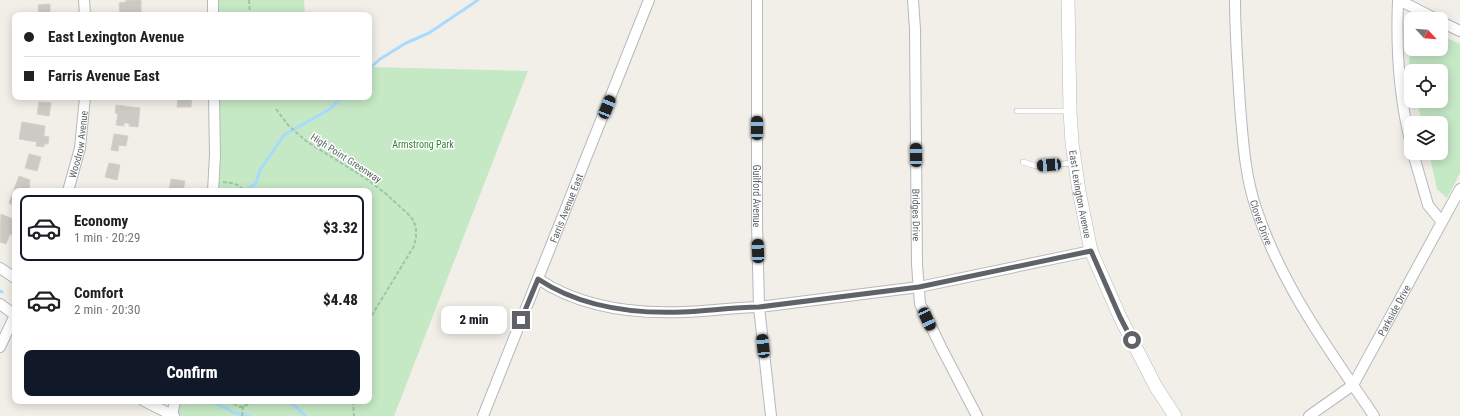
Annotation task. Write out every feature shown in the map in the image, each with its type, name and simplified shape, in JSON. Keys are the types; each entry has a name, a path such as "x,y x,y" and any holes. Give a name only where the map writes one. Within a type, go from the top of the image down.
{"main road":[{"name":"East Lexington Avenue","path":"1068,0 1070,110 1075,163 1091,251 1120,317 1156,387 1175,416"}],"street":[{"path":"84,0 85,12"},
{"path":"213,0 213,12"},
{"name":"Farris Avenue East","path":"483,416 649,0"},
{"name":"Guilford Avenue","path":"757,0 757,223 759,307 771,416"},
{"name":"Bridges Drive","path":"914,0 920,304 977,416"},
{"name":"Clover Drive","path":"1235,0 1235,38 1245,161 1256,210 1271,248 1295,294 1323,341 1374,416"},
{"path":"1405,116 1397,25 1398,0 1422,12"},
{"path":"1448,25 1460,31"},
{"name":"Woodrow Avenue","path":"69,188 80,148 85,100"},
{"path":"213,186 214,100"},
{"path":"1415,160 1428,205 1442,222"},
{"name":"Parkside Drive","path":"1309,416 1353,385 1460,189"},
{"path":"538,279 547,285 583,301 636,311 683,312 739,307 759,307 919,287 1091,251"},
{"path":"0,268 12,276"},
{"path":"0,304 12,313"},
{"path":"0,347 12,321"},
{"path":"150,404 173,416 175,404"}],"lane":[{"path":"1016,111 1070,110"},
{"path":"1023,162 1036,166 1075,163"}],"path":[{"path":"249,0 250,12"},
{"name":"High Point Greenway","path":"276,109 296,133 306,141 365,178 385,193 408,214 414,224 416,237 414,246 372,314"},
{"path":"213,186 233,183 242,188"},
{"path":"234,404 243,408"},
{"path":"242,416 243,408 248,404"},
{"path":"354,404 354,416"}],"green space":[{"path":"210,0 304,0 305,12 211,12"},
{"path":"1448,38 1460,44 1460,173 1447,198 1437,189 1431,160 1448,160 1448,116 1420,116 1419,108 1448,108 1448,64 1409,63 1410,56 1448,56"},
{"name":"Armstrong Park","path":"372,67 528,71 394,416 174,416 175,404 372,404 372,188 213,188 213,100 372,100"}],"building":[{"path":"126,0 141,0 141,12 120,12 119,3 126,2"},
{"path":"50,4 50,12 39,12 38,5"},
{"path":"178,100 192,100 191,107 177,107"},
{"path":"39,102 51,103 49,116 37,114"},
{"path":"116,105 140,108 138,127 129,126 129,123 124,123 124,126 116,125 118,114 115,113"},
{"path":"22,122 45,126 44,136 49,137 48,144 44,144 44,147 36,146 37,142 19,139"},
{"path":"114,134 128,136 126,146 119,145 118,151 111,150"},
{"path":"29,154 41,157 37,171 25,168"},
{"path":"109,163 120,165 117,180 105,177"},
{"path":"19,176 30,180 29,188 15,188"},
{"path":"171,179 185,181 184,188 170,188"},
{"path":"12,195 12,204 9,203"},
{"path":"1,214 12,219 12,235 10,234 6,244 0,242"}],"waterway":[{"path":"372,66 380,59 406,43 429,33 478,0"},
{"path":"250,188 256,183 260,170 284,135 330,109 339,100"},
{"path":"217,404 235,413 249,416"},
{"path":"292,404 306,416"}],"route":[{"path":"521,320 538,279 547,285 583,301 636,311 683,312 739,307 759,307 919,287 1091,251 1120,317 1132,340"}]}
